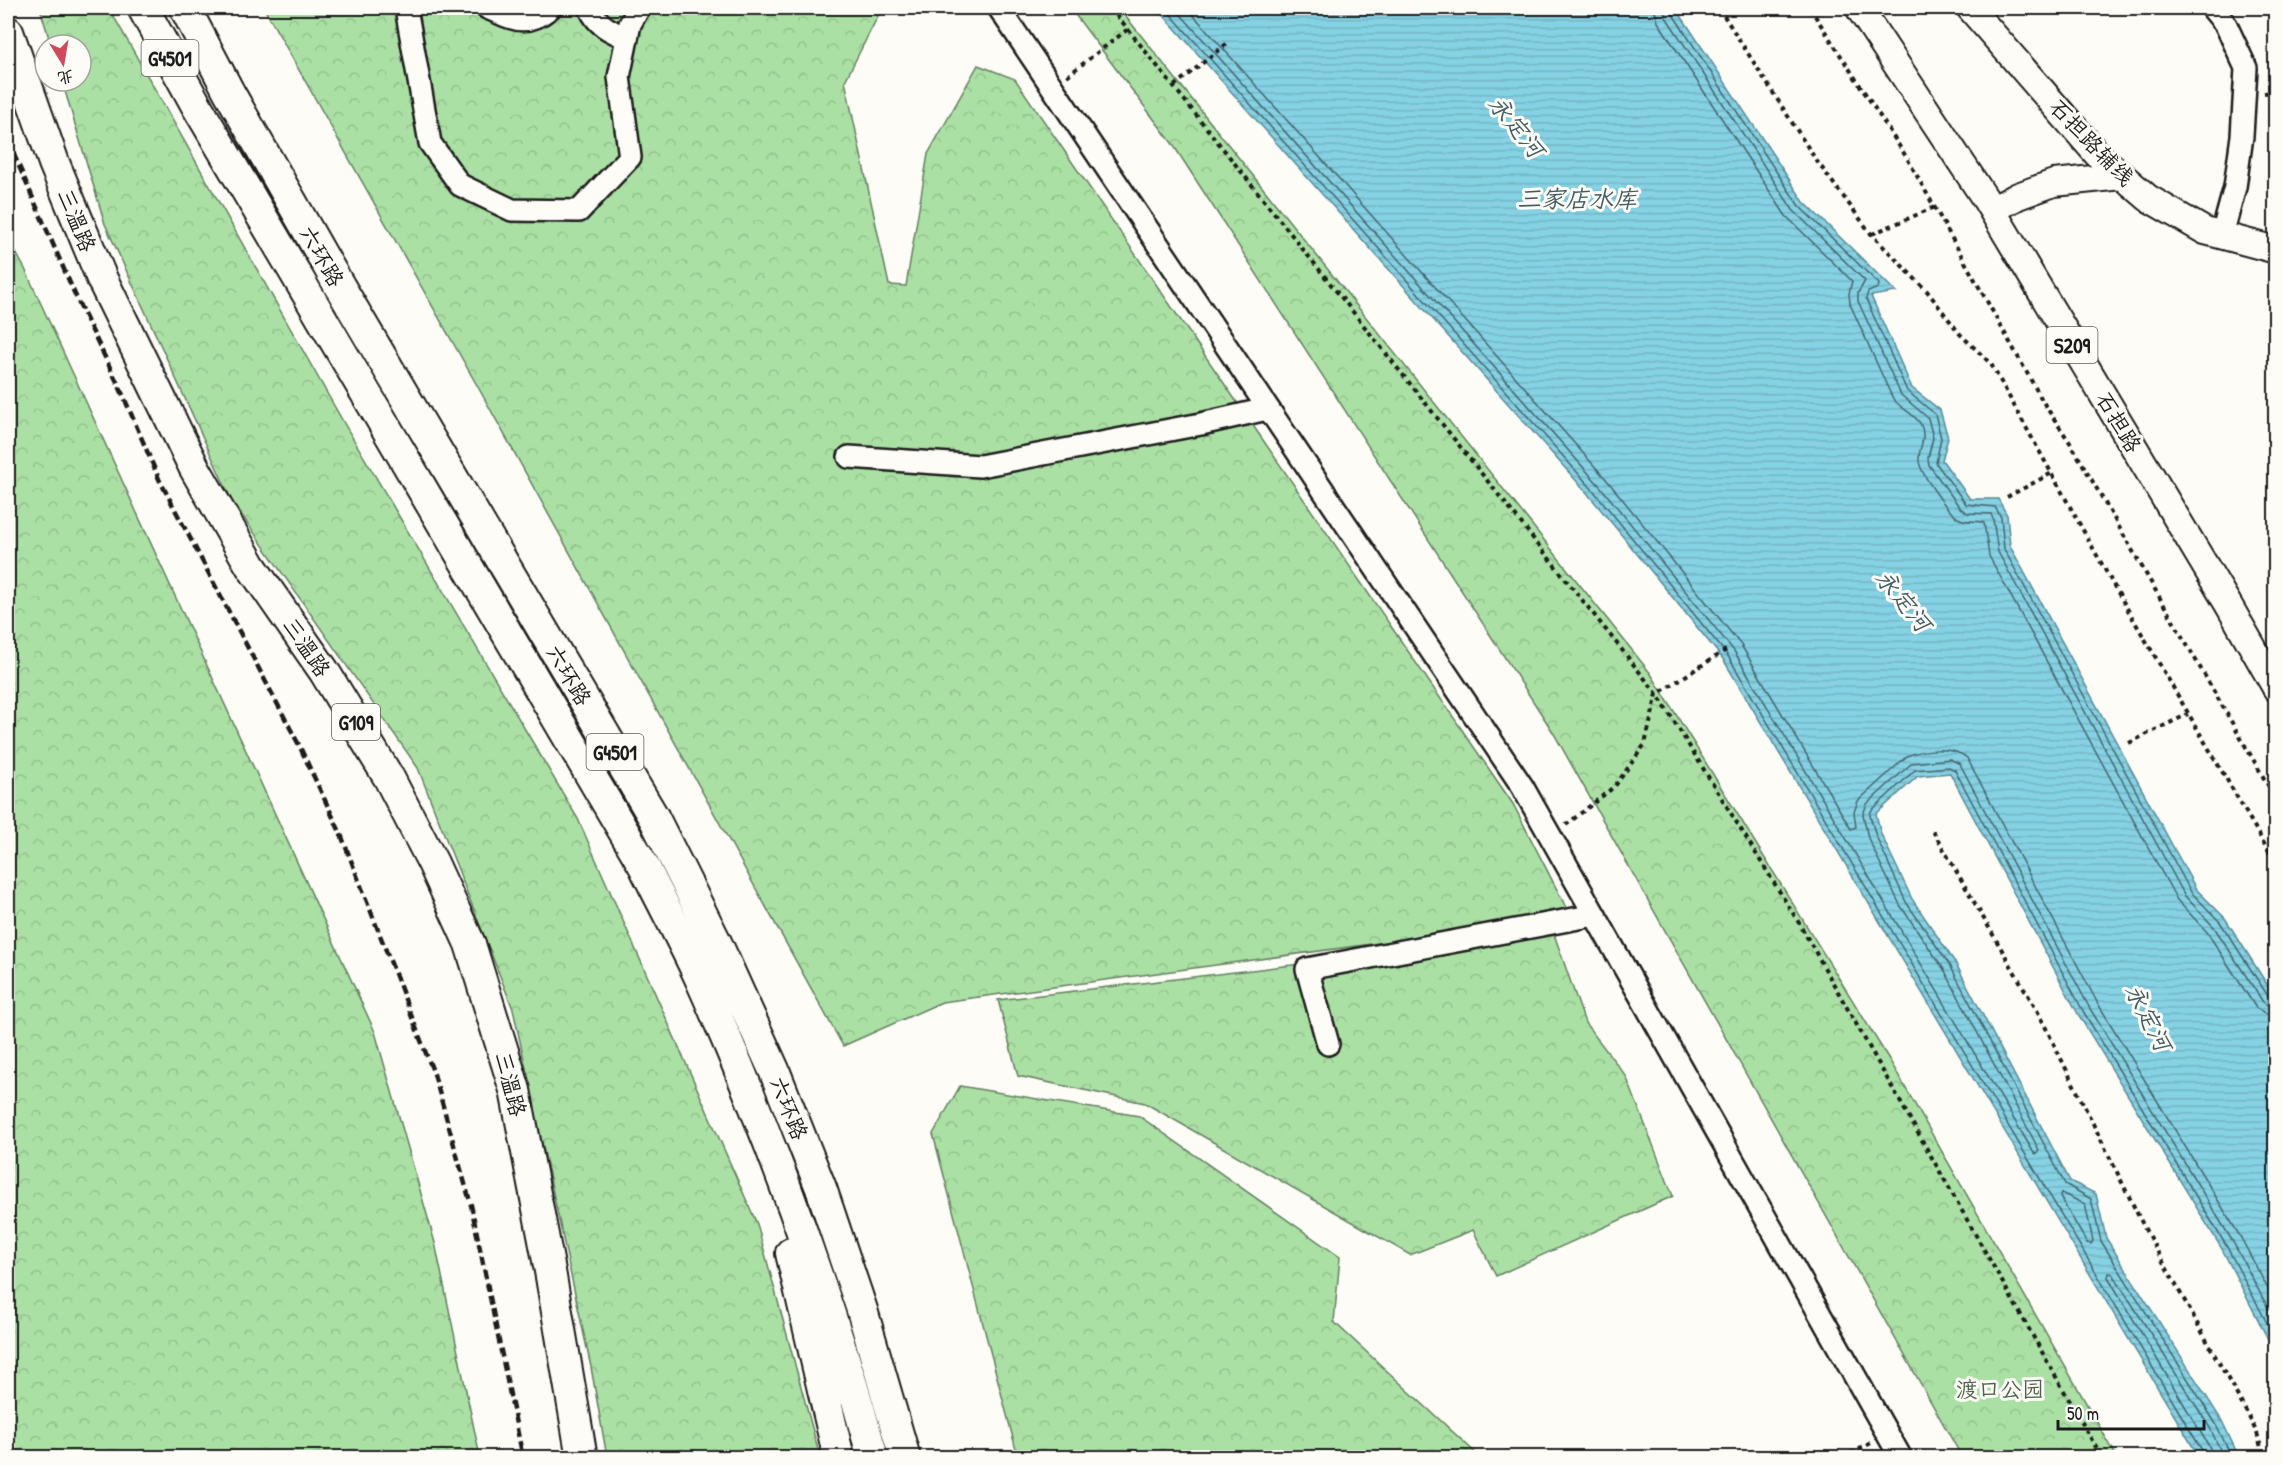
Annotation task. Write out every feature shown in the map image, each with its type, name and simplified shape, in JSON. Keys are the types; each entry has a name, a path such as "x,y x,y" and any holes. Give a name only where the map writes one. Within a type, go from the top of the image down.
{"highway":[{"name":"六环路","path":"143,8 198,108 644,866 698,974 753,1101 794,1207 834,1326 873,1458"},
{"name":"六环路","path":"185,8 229,92 340,287 659,828 774,1070 821,1188 907,1458"},
{"name":"三温路","path":"8,32 54,163 102,279 194,466 251,566 324,671 389,778 433,863 470,944 515,1090 550,1271 582,1458"},
{"path":"753,1101 819,1365 839,1458"}],"main road":[{"name":"石担路","path":"1859,8 1992,210 2276,688"},
{"name":"石担路辅线","path":"1970,8 2097,154 2148,198 2205,231 2276,250"},
{"path":"1992,210 2018,196 2054,183 2122,176"}],"street":[{"path":"406,8 430,143 460,185 512,210 579,211 630,157 619,77 630,24 639,8"},
{"path":"487,8 520,21 538,18 550,8"},
{"path":"590,8 594,19 608,30 627,38"},
{"path":"999,8 1521,786 1901,1458"},
{"path":"2212,8 2226,25 2246,68 2242,136 2235,187 2222,235"},
{"path":"849,457 980,466 1201,424 1267,409"},
{"path":"1328,1044 1308,969 1595,915"}],"path":[{"path":"1111,8 1657,694 1799,923 2102,1458"},
{"path":"1719,8 1816,160 1872,235 1928,291 1960,334 1991,364 2114,586 2276,864"},
{"path":"1810,8 1907,158 2046,407 2071,444 2276,799"},
{"path":"1053,87 1128,29"},
{"path":"1174,86 1230,41"},
{"path":"1872,235 1935,207"},
{"path":"2007,497 2052,473"},
{"path":"1550,835 1568,824 1615,786 1646,744 1657,694 1726,650"},
{"path":"2129,743 2188,714"},
{"path":"1933,831 2039,1014 2146,1231 2248,1415 2257,1433 2264,1458"},
{"path":"1843,1458 1887,1434"}],"green space":[{"path":"40,8 109,8 345,425 578,819 757,1224 820,1457 607,1457 591,1367 513,1009 418,768 232,501 105,224 66,93 93,93 93,33 47,33"},
{"path":"264,8 882,8 845,81 889,285 906,286 928,154 978,65 1015,79 1513,804 1571,917 942,1002 843,1046 478,387"},
{"name":"渡口公园","path":"1070,8 1119,8 1651,674 1890,1061 2117,1457 1962,1457 1553,732 1172,143"},
{"path":"8,238 25,269 375,1032 435,1243 480,1457 8,1457"},
{"path":"1554,934 1585,1023 1626,1076 1673,1196 1496,1276 1473,1230 1410,1255 1145,1103 1018,1076 998,1000"},
{"path":"960,1086 1139,1116 1340,1257 1334,1322 1480,1457 1018,1457 933,1134"}],"water":[{"name":"三家店水库","path":"1157,8 1676,8 1804,202 1896,292 1871,296 1912,388 1940,410 1948,438 1942,460 1970,499 1998,499 2007,515 2010,546 2196,889 2225,918 2275,997 2275,1353 2222,1249 2078,1014 1950,773 1918,776 1876,814 1881,834 1912,899 1956,964 2070,1181 2096,1194 2106,1238 2222,1421 2239,1457 2199,1457 1723,659 1588,494"}],"railway":[{"path":"2268,8 2276,19"},
{"path":"8,141 159,479 298,743 340,832 434,1074 471,1205 523,1458"}],"water label":[{"name":"永定河","path":"1517,126"},
{"name":"永定河","path":"1904,600"},
{"name":"永定河","path":"2149,1017"}]}
